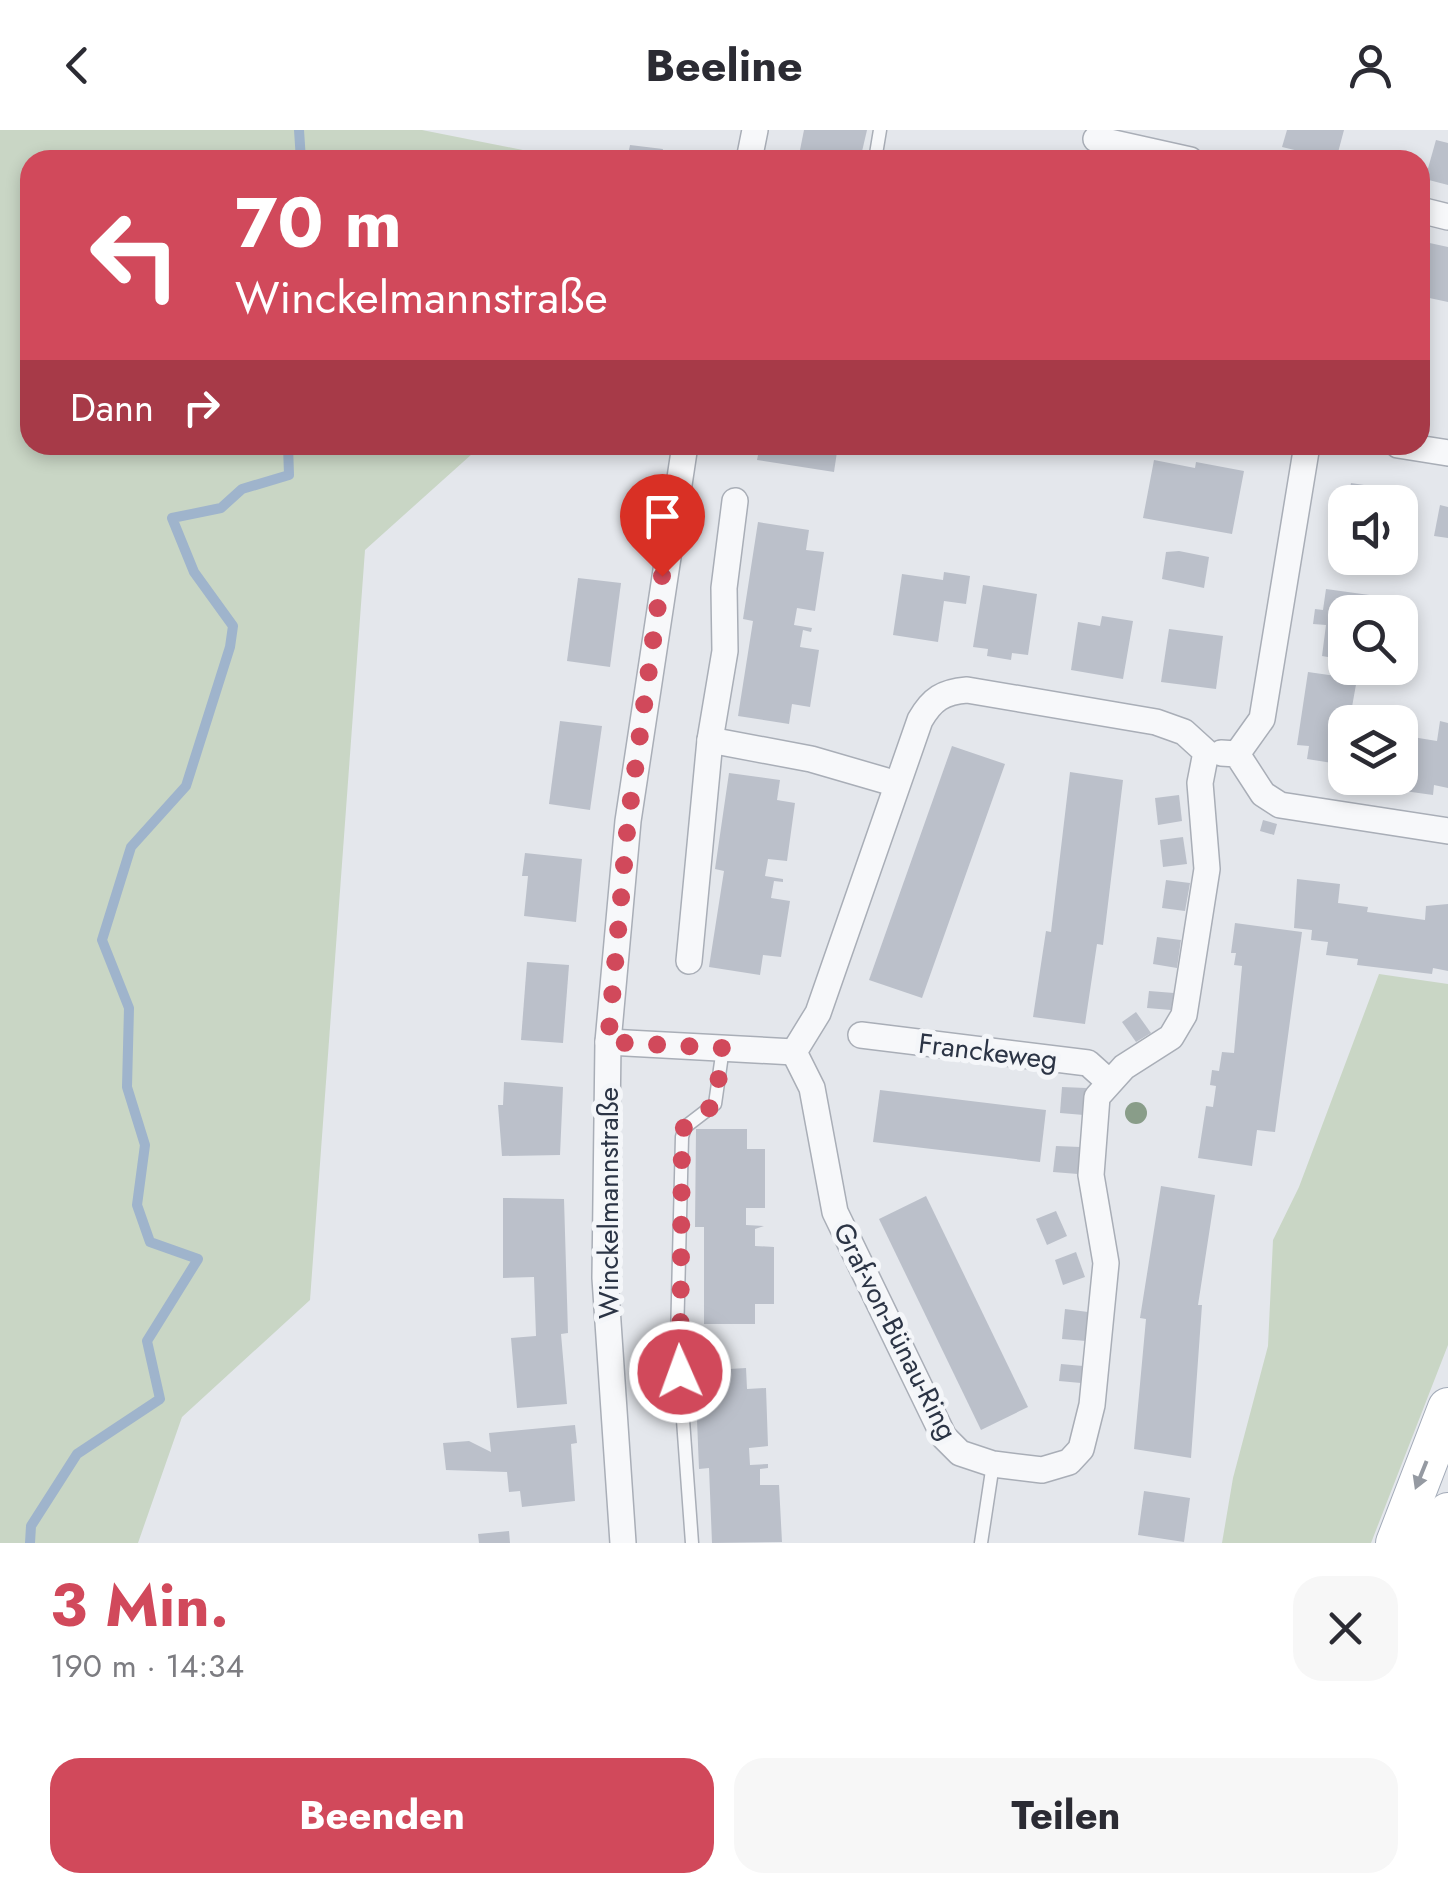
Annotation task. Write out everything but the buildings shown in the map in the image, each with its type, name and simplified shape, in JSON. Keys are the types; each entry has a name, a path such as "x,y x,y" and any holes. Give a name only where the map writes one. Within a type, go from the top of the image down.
{"main road":[{"path":"1396,1543 1448,1408"},
{"path":"1437,1543 1448,1513"}],"street":[{"path":"1095,143 1134,150"},
{"name":"Winckelmannstraße","path":"623,1543 605,1278 608,1042 628,821 683,455"},
{"path":"1238,754 1262,720 1304,455"},
{"path":"689,961 710,740 724,650 724,588 736,502"},
{"path":"608,1042 794,1052 818,1013 925,711 930,702 948,692 967,690 1156,722 1184,732 1206,752 1238,754"},
{"path":"710,740 811,759 897,784"},
{"path":"1108,1081 1171,1038 1184,1015 1206,869 1200,784 1206,752"},
{"path":"1238,754 1263,794 1280,805 1448,831"},
{"name":"Franckeweg","path":"861,1036 1088,1062 1108,1081"},
{"name":"Graf-von-Bünau-Ring","path":"794,1052 812,1088 827,1186 845,1238 944,1436 960,1453 993,1464 1056,1468 1081,1449 1106,1263 1092,1175 1098,1098 1108,1081"}],"lane":[{"path":"692,1543 677,1338 682,1137 684,1127 715,1104 723,1048"},
{"path":"982,1543 993,1464"}],"green space":[{"path":"0,130 422,130 523,150 20,150 20,455 471,455 365,550 310,1300 182,1417 138,1543 0,1543"},
{"path":"1379,974 1448,984 1448,1345 1371,1543 1222,1543 1233,1478 1268,1346 1273,1240 1299,1187"}],"waterway":[{"path":"299,130 300,150"},
{"path":"30,1543 31,1526 77,1454 160,1399 147,1341 198,1259 150,1242 137,1205 145,1145 127,1087 129,1008 102,940 131,847 186,786 230,647 233,626 194,572 172,518 221,508 242,489 289,475 288,455"}],"route":[{"path":"662,576 628,821 608,1042 723,1048 715,1104 706,1115 684,1127 682,1137 677,1338 680,1372"}]}
